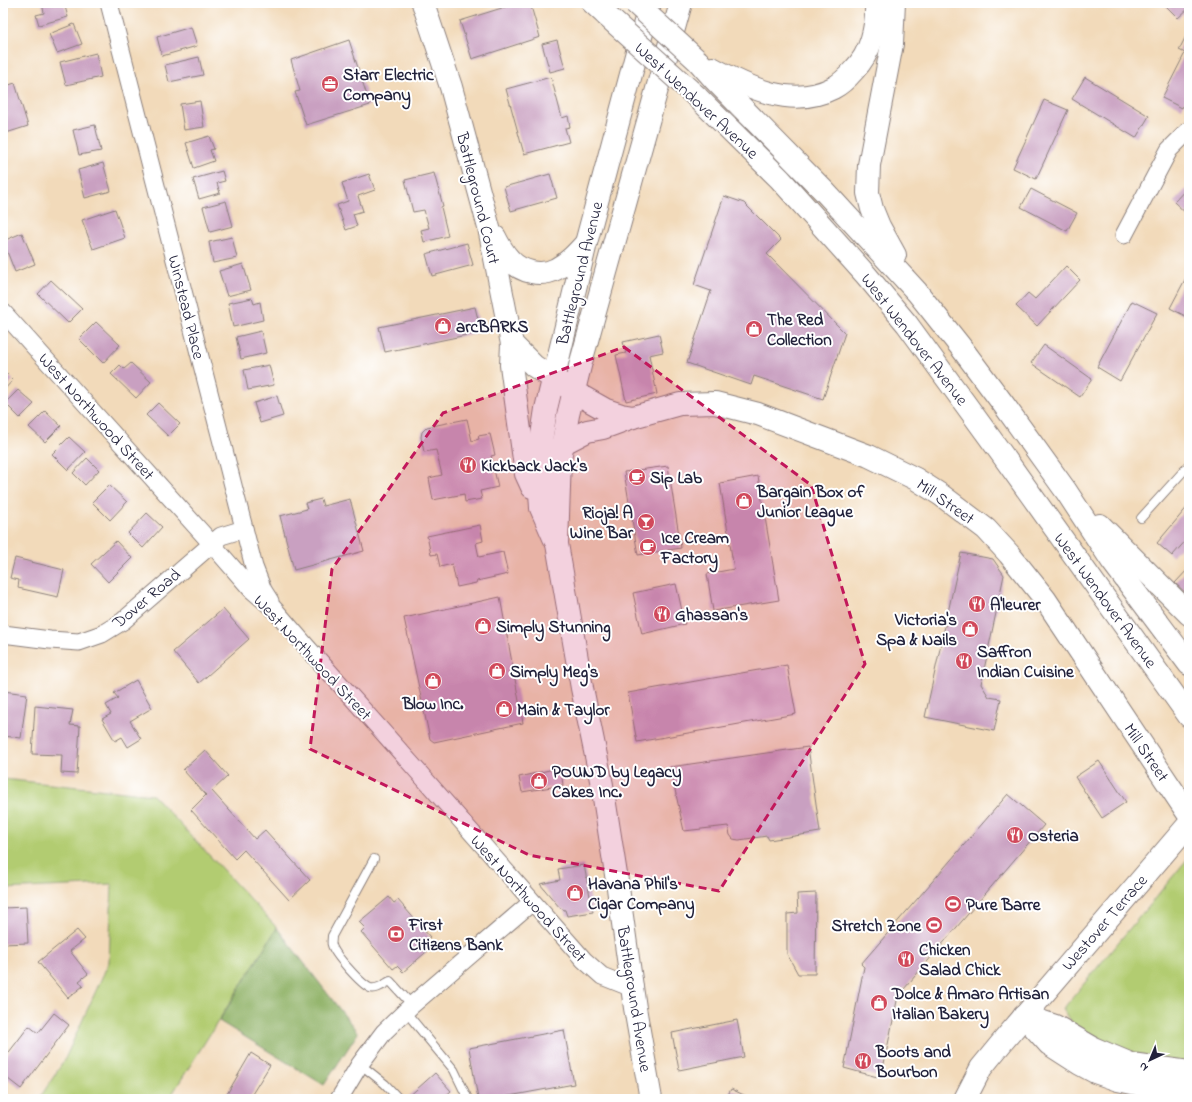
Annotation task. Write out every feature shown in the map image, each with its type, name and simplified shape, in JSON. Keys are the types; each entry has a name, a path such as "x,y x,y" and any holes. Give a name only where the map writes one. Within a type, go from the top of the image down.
{"main road":[{"name":"Battleground Court","path":"422,3 451,87 489,228 512,344 511,366 526,474 541,508"},
{"name":"West Wendover Avenue","path":"635,3 698,61 824,192 917,292 1004,405 1066,491 1112,562 1189,664"},
{"name":"Battleground Avenue","path":"557,544 541,508 539,476 540,449 546,409 586,243 650,3"},
{"name":"Battleground Avenue","path":"651,1099 632,988 604,799 582,688 557,544 560,459 568,415 581,362 681,3"},
{"path":"698,61 752,88 774,95 794,97 815,96 834,88 846,79 866,54 874,34 876,3"},
{"path":"894,3 892,44 869,165 868,193 878,226 917,292"},
{"name":"West Wendover Avenue","path":"599,9 696,96 780,179 866,275 907,324 1189,716"},
{"path":"489,228 503,252 511,261 521,268 533,272 544,273 555,270 586,243"},
{"path":"512,344 534,366 553,379"},
{"name":"Mill Street","path":"553,379 606,410 621,416 633,417 680,404 715,403 758,414 869,456 916,479 941,495 986,529 1009,554 1045,599 1189,815"},
{"path":"562,444 587,431 602,428 633,417"},
{"path":"1066,491 1189,614"},
{"name":"Westover Terrace","path":"965,1099 980,1068 1189,824"},
{"path":"1024,1016 1055,1026 1093,1048 1131,1064 1189,1072"},
{"path":"1024,1016 1049,1044 1095,1072 1118,1080 1138,1084 1189,1090"}],"street":[{"name":"Winstead Place","path":"109,3 254,567 263,590 274,608"},
{"path":"1124,235 1169,150 1189,130"},
{"name":"West Northwood Street","path":"3,312 251,589 274,608 584,960 602,976 632,988"},
{"name":"Dover Road","path":"3,634 80,642 102,634 123,621 211,543 221,536 244,529"},
{"path":"339,1099 360,1064 384,1032 408,1008 532,902"}],"lane":[{"path":"1141,518 1189,465"},
{"path":"374,859 332,936 331,945 336,954 363,983 370,988 376,988 390,981 454,1070 468,1099"},
{"path":"360,1064 380,1080 399,1099"}],"highlighted area":[{"path":"624,347 811,485 865,664 719,891 529,855 310,749 332,569 443,413"}],"green space":[{"path":"3,779 153,795 277,928 169,1099 39,1099 64,1061 109,962 112,884 3,889"},
{"path":"1189,857 1189,1065 1122,1051 1075,1025 1068,1018 1063,1009"},
{"path":"277,928 358,1033 324,1085 219,1021"}],"building":[{"path":"42,3 64,3 68,17 39,25 36,15 44,13"},
{"path":"518,3 530,3 540,37 472,59 460,21"},
{"path":"1163,3 1189,3 1189,8 1178,18"},
{"path":"74,24 82,44 57,53 49,34"},
{"path":"191,27 197,46 162,56 157,37"},
{"path":"1189,30 1189,93 1182,108 1162,98 1185,53 1179,50"},
{"path":"349,40 370,105 306,125 295,92 300,91 291,60"},
{"path":"557,40 565,68 550,72 542,44"},
{"path":"96,53 101,77 66,85 60,62"},
{"path":"199,57 203,75 169,82 165,65"},
{"path":"551,77 562,118 568,116 570,127 565,128 569,142 524,154 506,89"},
{"path":"1085,77 1149,116 1136,138 1072,99"},
{"path":"15,83 28,126 3,134 3,87"},
{"path":"1044,100 1068,110 1036,179 1013,168"},
{"path":"200,101 204,127 184,130 180,104"},
{"path":"95,125 101,151 79,155 73,130"},
{"path":"209,136 214,149 210,150 214,161 194,168 186,143"},
{"path":"103,163 111,191 85,198 78,170"},
{"path":"222,171 225,181 217,183 220,193 199,199 193,179"},
{"path":"434,173 443,206 441,207 448,236 424,242 421,230 429,228 424,210 413,212 405,180"},
{"path":"369,174 375,190 358,196 363,211 353,214 357,226 346,230 337,205 348,201 342,183"},
{"path":"550,174 557,198 511,211 504,187"},
{"path":"1189,186 1189,216 1174,202"},
{"path":"1031,189 1077,213 1067,231 1021,207"},
{"path":"724,196 744,203 781,240 767,254 845,333 823,399 754,376 751,385 687,363 711,291 694,285"},
{"path":"226,201 233,226 210,232 203,207"},
{"path":"115,209 125,238 93,249 82,220"},
{"path":"22,233 35,264 15,272 3,241"},
{"path":"232,237 237,258 213,263 209,242"},
{"path":"467,243 473,265 432,276 426,254"},
{"path":"243,264 251,290 227,296 219,271"},
{"path":"1066,266 1080,280 1037,326 1016,306 1028,293 1035,299"},
{"path":"1189,272 1189,318 1170,308"},
{"path":"51,280 82,309 68,323 38,294"},
{"path":"252,298 254,304 260,302 263,320 233,327 228,303"},
{"path":"1132,301 1157,313 1120,381 1097,367"},
{"path":"475,307 481,332 385,352 379,327"},
{"path":"96,322 120,345 103,363 79,339"},
{"path":"261,331 266,353 241,359 236,337"},
{"path":"659,334 663,352 649,355 657,394 626,401 616,355 626,353 623,342"},
{"path":"1044,345 1092,379 1080,397 1031,363"},
{"path":"131,363 151,382 136,398 111,374 120,365 124,369"},
{"path":"269,365 274,385 248,390 244,370"},
{"path":"3,370 13,380 3,391"},
{"path":"18,390 34,404 20,418 5,403"},
{"path":"277,396 283,416 260,423 254,403"},
{"path":"158,403 180,424 168,436 146,415"},
{"path":"45,411 61,426 45,442 29,427"},
{"path":"467,419 472,441 479,439 478,436 490,434 495,455 491,456 498,487 480,491 482,499 465,502 464,494 433,500 429,478 442,475 436,450 424,452 421,437 422,432 427,427"},
{"path":"69,437 85,452 68,470 52,454"},
{"path":"87,458 99,470 85,485 73,473"},
{"path":"668,466 681,548 638,555 624,472"},
{"path":"758,476 779,600 713,611 707,574 734,569 720,483"},
{"path":"109,485 127,502 110,520 92,502"},
{"path":"321,499 323,506 350,499 364,551 294,570 280,516 307,509 305,503"},
{"path":"1189,505 1189,537 1172,556 1157,543"},
{"path":"147,513 162,527 143,548 128,533"},
{"path":"480,525 483,541 476,543 479,557 503,552 508,574 457,587 452,564 440,567 437,554 431,555 427,536"},
{"path":"116,541 132,558 108,582 91,564"},
{"path":"961,553 993,559 1004,575 981,684 989,697 1001,699 994,731 925,717"},
{"path":"15,558 64,570 58,597 18,588 19,580 10,578"},
{"path":"1189,568 1189,596 1175,583"},
{"path":"676,584 685,624 642,634 633,593"},
{"path":"500,597 523,723 434,742 430,739 404,618"},
{"path":"223,609 249,639 199,683 173,652"},
{"path":"787,665 796,714 637,742 628,693"},
{"path":"136,680 152,708 130,721 141,739 128,747 122,737 115,741 102,719 111,714 106,705 118,698 114,693"},
{"path":"3,691 27,694 21,738 3,736"},
{"path":"35,706 73,710 70,725 80,726 77,774 61,773 62,755 32,754"},
{"path":"808,747 820,832 769,840 767,836 739,840 733,839 730,835 728,826 684,831 670,767"},
{"path":"205,750 228,776 212,791 255,839 265,830 310,880 289,900 244,850 235,859 191,810 206,795 183,770"},
{"path":"1099,761 1126,802 1102,818 1075,777"},
{"path":"558,768 561,771 563,785 522,792 519,777"},
{"path":"1008,794 1044,825 898,996 881,1078 844,1068 864,967 861,964"},
{"path":"584,865 593,912 567,916 565,910 560,908 540,884 560,880 558,869"},
{"path":"816,893 815,974 798,974 787,954 787,914 798,913 797,894"},
{"name":"First Citizens Bank","path":"389,897 394,903 398,900 430,937 426,940 432,947 403,972 397,966 393,969 361,932 365,928 359,922"},
{"path":"26,907 28,943 3,944 3,908"},
{"path":"77,930 85,939 70,951 88,974 79,981 83,986 68,998 38,962"},
{"path":"54,1013 69,1025 21,1089 3,1075 3,1060 29,1026 38,1033"},
{"path":"737,1020 744,1057 679,1070 672,1033"},
{"path":"564,1030 574,1084 493,1099 478,1099 469,1048"},
{"path":"251,1053 270,1065 249,1099 235,1099 227,1094"},
{"path":"435,1073 451,1091 442,1099 407,1098"},
{"path":"731,1089 746,1096 744,1099 713,1099 714,1094 728,1095"}],"place":[{"name":"Starr Electric Company","path":"330,84"},
{"name":"arcBARKS","path":"443,326"},
{"name":"The Red Collection","path":"754,329"},
{"name":"Kickback Jack's","path":"468,465"},
{"name":"Sip Lab","path":"637,477"},
{"name":"Bargain Box of Junior League","path":"744,501"},
{"name":"Rioja! A Wine Bar","path":"646,522"},
{"name":"Ice Cream Factory","path":"648,547"},
{"name":"A'leurer","path":"977,604"},
{"name":"Ghassan's","path":"662,614"},
{"name":"Simply Stunning","path":"483,626"},
{"name":"Victoria's Spa & Nails","path":"970,629"},
{"name":"Saffron Indian Cuisine","path":"964,661"},
{"name":"Simply Meg's","path":"497,671"},
{"name":"Blow Inc.","path":"433,681"},
{"name":"Main & Taylor","path":"504,709"},
{"name":"POUND by Legacy Cakes Inc.","path":"539,781"},
{"name":"Osteria","path":"1015,835"},
{"name":"Havana Phil's Cigar Company","path":"575,893"},
{"name":"Pure Barre","path":"953,904"},
{"name":"Stretch Zone","path":"934,925"},
{"name":"First Citizens Bank","path":"396,934"},
{"name":"Chicken Salad Chick","path":"906,959"},
{"name":"Dolce & Amaro Artisan Italian Bakery","path":"879,1003"},
{"name":"Boots and Bourbon","path":"863,1061"}]}
